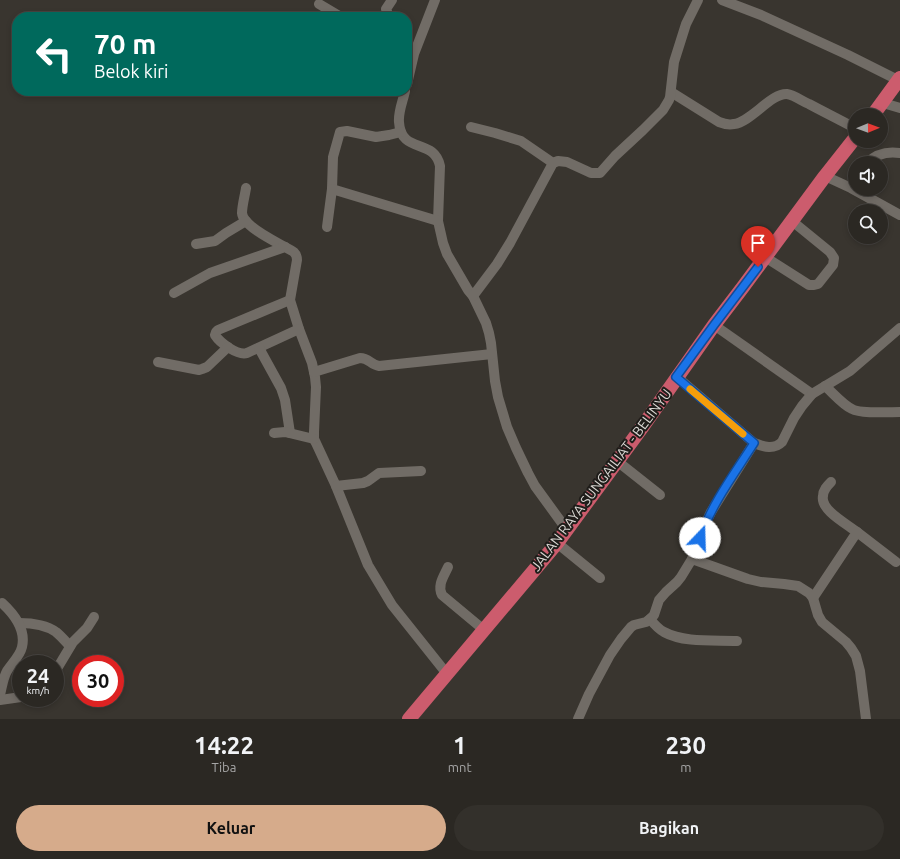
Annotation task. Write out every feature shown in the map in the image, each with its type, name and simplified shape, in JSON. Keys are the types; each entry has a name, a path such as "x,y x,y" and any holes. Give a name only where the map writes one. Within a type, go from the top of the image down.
{"highway":[{"path":"879,108 900,80"},
{"name":"JALAN RAYA SUNGAILIAT - BELINYU","path":"409,719 567,530 714,325 848,147"}],"street":[{"path":"386,12 392,0"},
{"path":"412,50 435,0"},
{"path":"473,296 497,264 510,243 553,163 558,161 567,162 591,173 600,173 615,156 663,110 669,100 674,62 686,24 698,0"},
{"path":"722,0 761,15 900,80"},
{"path":"320,4 333,12"},
{"path":"671,92 719,122 726,124 738,124 777,96 786,94 797,98 848,124"},
{"path":"404,96 399,121 403,136 408,142 430,150 439,159 438,221 443,243 447,254 473,296 486,323 489,333 498,396 507,427 535,486 567,530"},
{"path":"883,103 900,108"},
{"path":"472,127 521,141 553,163"},
{"path":"327,227 332,189 333,157 340,132 347,131 376,137 401,132"},
{"path":"877,156 883,153 900,153"},
{"path":"825,176 848,183"},
{"path":"246,188 242,213 246,222 256,230 296,253 297,256 290,300 314,372 316,387 314,438 336,486 368,565 380,587 400,617 447,674"},
{"path":"332,189 438,221"},
{"path":"871,196 900,215"},
{"path":"765,257 812,286 818,284 833,265 834,258 832,254 792,221"},
{"path":"196,244 215,242 226,233 246,222"},
{"path":"174,293 210,273 285,247"},
{"path":"290,300 216,332 215,335 232,350 243,354 299,329"},
{"path":"714,325 812,394"},
{"path":"676,377 754,443 766,447 774,446 779,444 785,437 794,418 812,394 850,371 900,328"},
{"path":"158,362 199,370 207,367 228,347"},
{"path":"259,348 283,394 290,433"},
{"path":"314,372 360,358 368,359 377,366 492,354"},
{"path":"825,386 853,410 860,412 900,412"},
{"path":"274,433 290,433 314,438"},
{"path":"578,719 589,694 610,655 621,639 631,627 646,622 654,615 659,600 681,577 692,559 711,512 754,443"},
{"path":"617,461 660,495"},
{"path":"336,486 363,483 379,473 421,471"},
{"path":"831,482 824,490 823,504 829,511 896,562"},
{"path":"813,598 857,532"},
{"path":"557,543 600,578"},
{"path":"692,559 748,579 798,586 806,591 813,598 818,615 822,622 846,642 856,656 860,671 866,719"},
{"path":"448,566 440,584 442,595 484,630"},
{"path":"0,695 7,672 20,652 22,646 22,636 19,623 14,615 2,603"},
{"path":"64,656 73,642 87,628 94,618"},
{"path":"650,619 663,631 679,637 688,639 737,641"},
{"path":"19,623 32,623 53,630 70,646"},
{"path":"0,700 12,698"}],"slow traffic":[{"path":"690,389 743,434"}],"route":[{"path":"700,538 715,505 754,443 676,377 758,267"}]}
